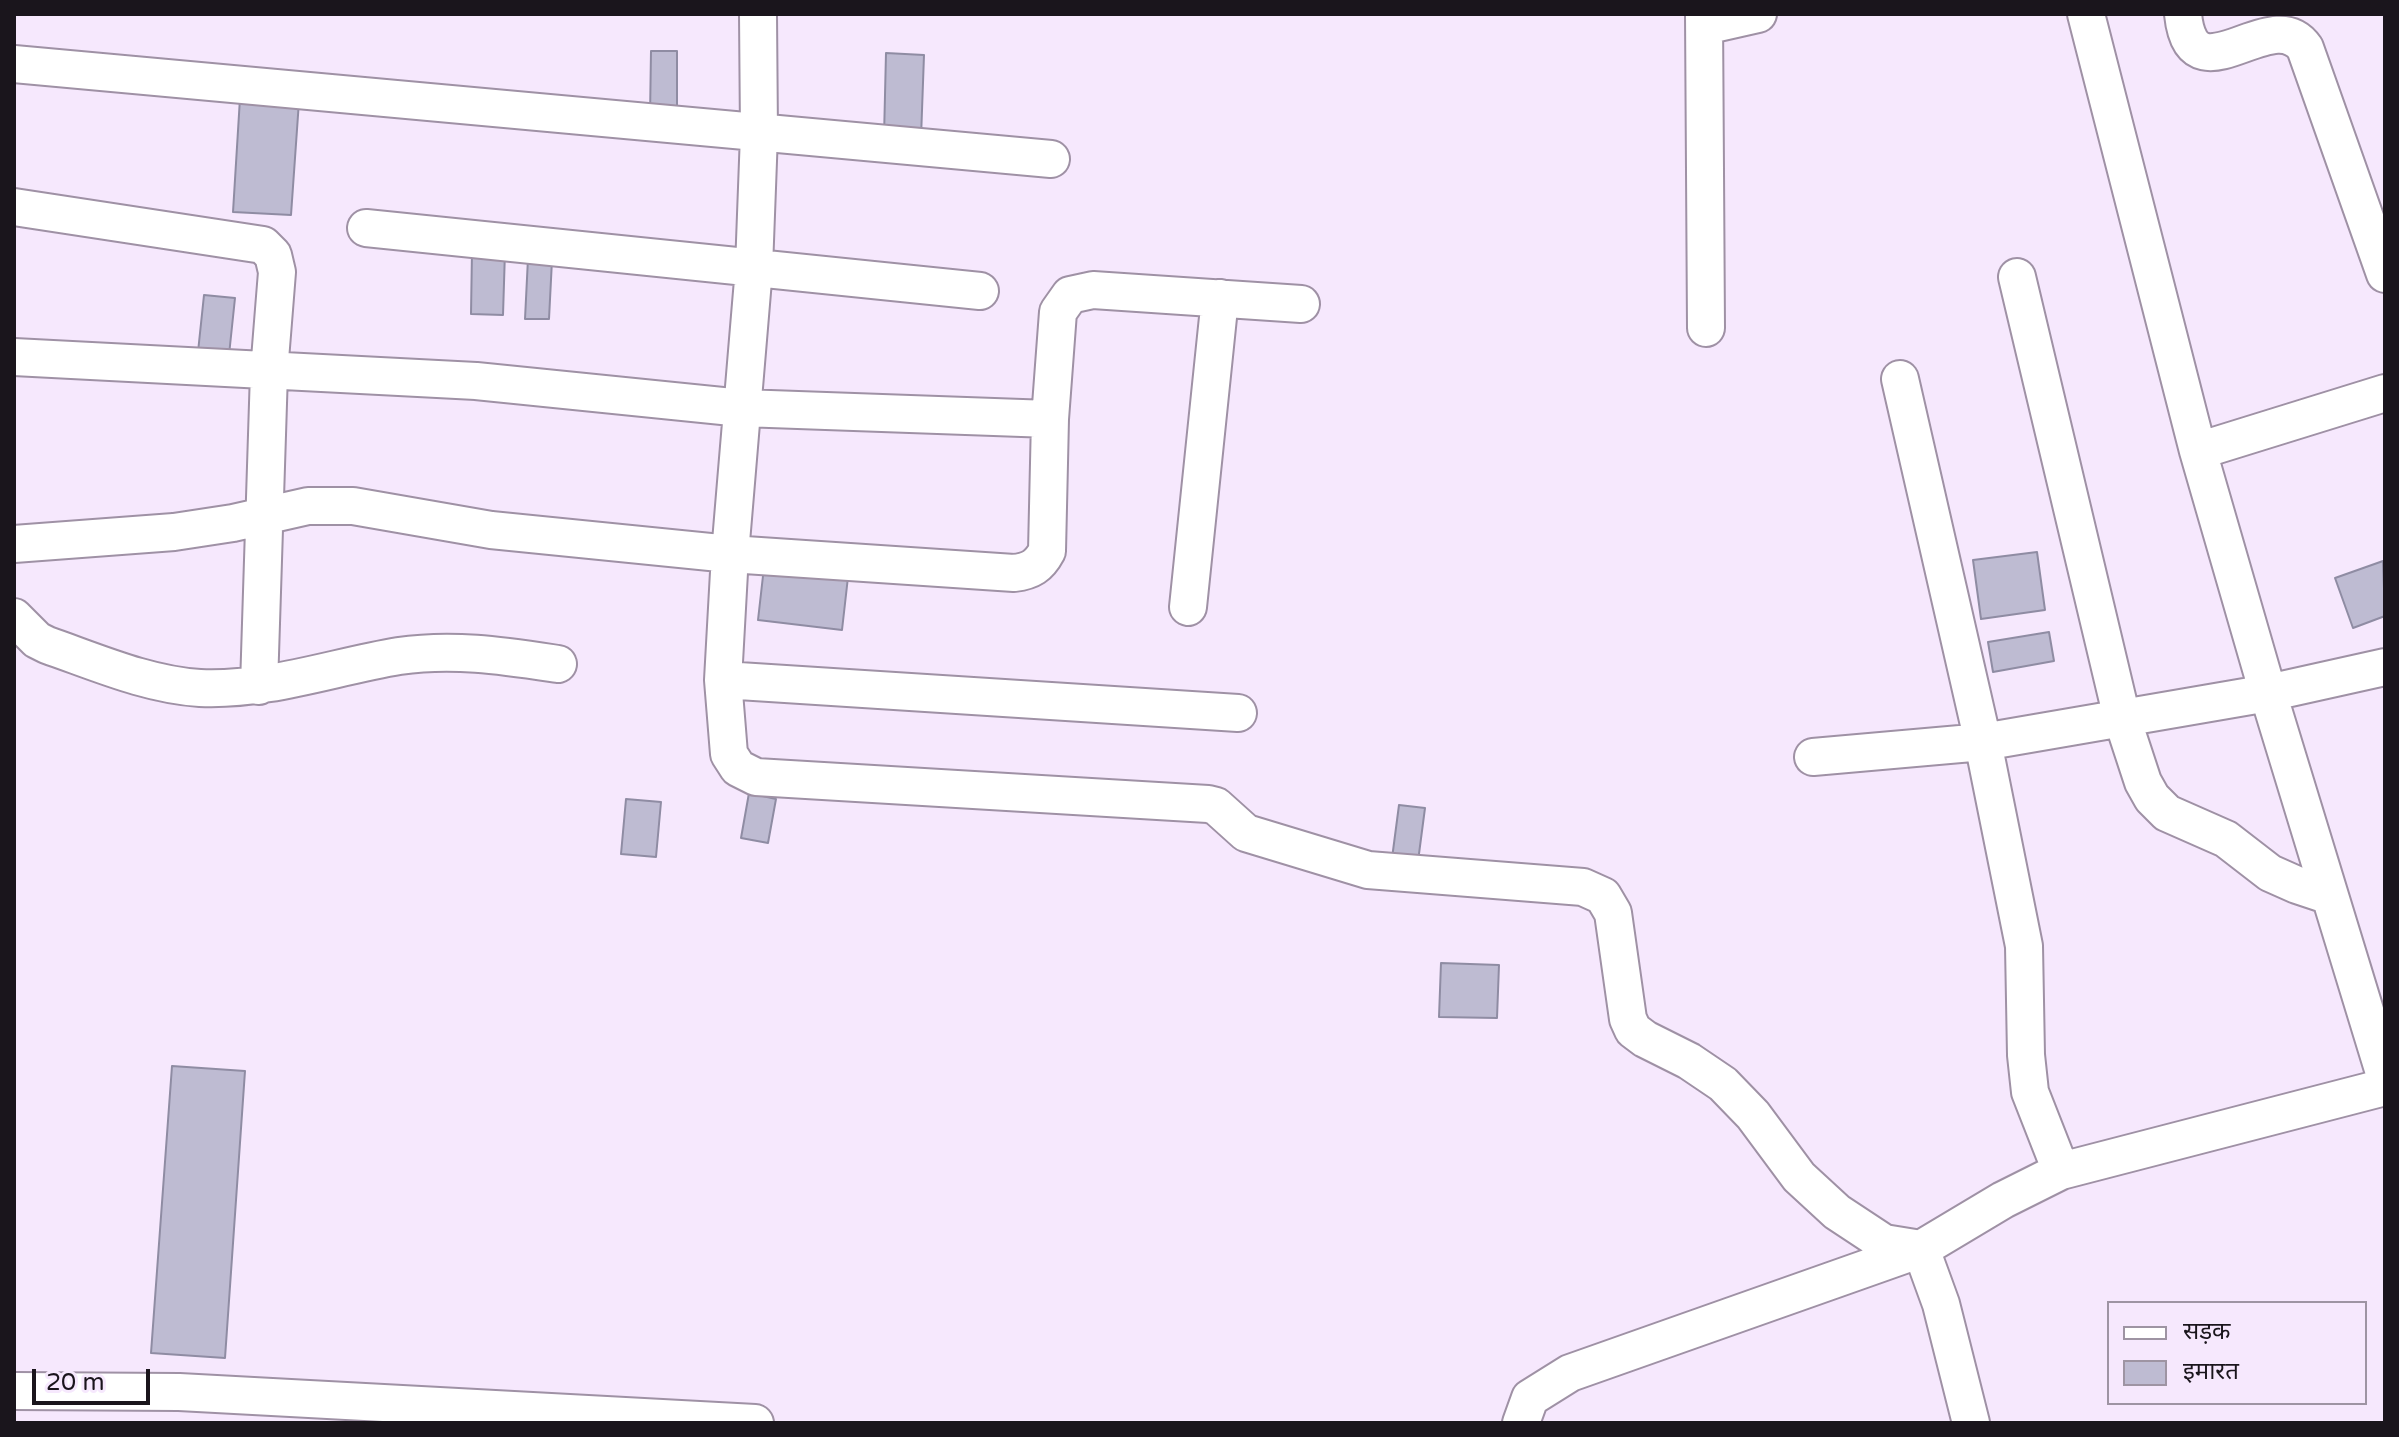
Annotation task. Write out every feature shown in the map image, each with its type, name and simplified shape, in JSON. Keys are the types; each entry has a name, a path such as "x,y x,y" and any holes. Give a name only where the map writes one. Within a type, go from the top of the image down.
{"street":[{"path":"758,14 759,134 754,268 730,554 723,680 729,754 738,768 756,777 1208,804 1216,806 1246,833 1368,870 1583,887 1603,896 1613,913 1628,1019 1633,1030 1723,1084 1753,1115 1799,1177 1837,1212 1884,1243 1921,1249"},
{"path":"1706,328 1704,20 1758,14"},
{"path":"2086,14 2198,451 2385,1076"},
{"path":"2183,14 2184,29 2194,48 2203,52 2216,52 2266,33 2290,32 2298,38 2305,48 2385,274"},
{"path":"14,64 1051,159"},
{"path":"14,207 263,245 273,255 277,272 269,372 259,686"},
{"path":"366,228 980,291"},
{"path":"2017,277 2122,718 2143,782 2152,798 2167,813 2226,839 2270,873 2330,896"},
{"path":"14,544 174,532 308,506 353,506 491,530 730,554 1014,573 1027,571 1036,567 1047,551 1050,419 1058,312 1070,295 1093,290 1301,304"},
{"path":"1188,607 1220,298"},
{"path":"14,357 476,381 742,408 1050,419"},
{"path":"1900,379 1983,742 2024,946 2026,1055 2030,1092 2061,1171"},
{"path":"2198,451 2385,393"},
{"path":"14,617 37,640 47,645 142,678 199,688 259,686 309,673 447,651 481,652 558,664"},
{"path":"1813,757 1983,742 2268,693 2385,667"},
{"path":"723,680 1238,713"},
{"path":"1521,1423 1530,1398 1570,1373 1921,1249 2003,1200 2061,1171 2385,1087"},
{"path":"1921,1249 1941,1304 1971,1423"},
{"path":"14,1391 177,1407 755,1423"}],"building":[{"path":"651,51 677,51 677,117 650,117"},
{"path":"886,53 924,55 921,138 884,137"},
{"path":"240,98 299,101 291,215 233,212"},
{"path":"472,251 505,251 503,315 471,314"},
{"path":"528,258 552,260 549,319 525,319"},
{"path":"204,295 235,298 229,355 198,352"},
{"path":"2037,552 2045,610 1981,619 1973,560"},
{"path":"2383,561 2385,616 2353,628 2335,578"},
{"path":"764,567 848,577 842,630 758,620"},
{"path":"2049,632 2054,661 1993,672 1988,642"},
{"path":"749,793 776,799 768,843 741,838"},
{"path":"626,799 661,802 656,857 621,854"},
{"path":"1399,805 1425,808 1417,869 1391,866"},
{"path":"1441,963 1499,965 1497,1018 1439,1017"},
{"path":"172,1066 245,1071 225,1358 151,1353"}]}
